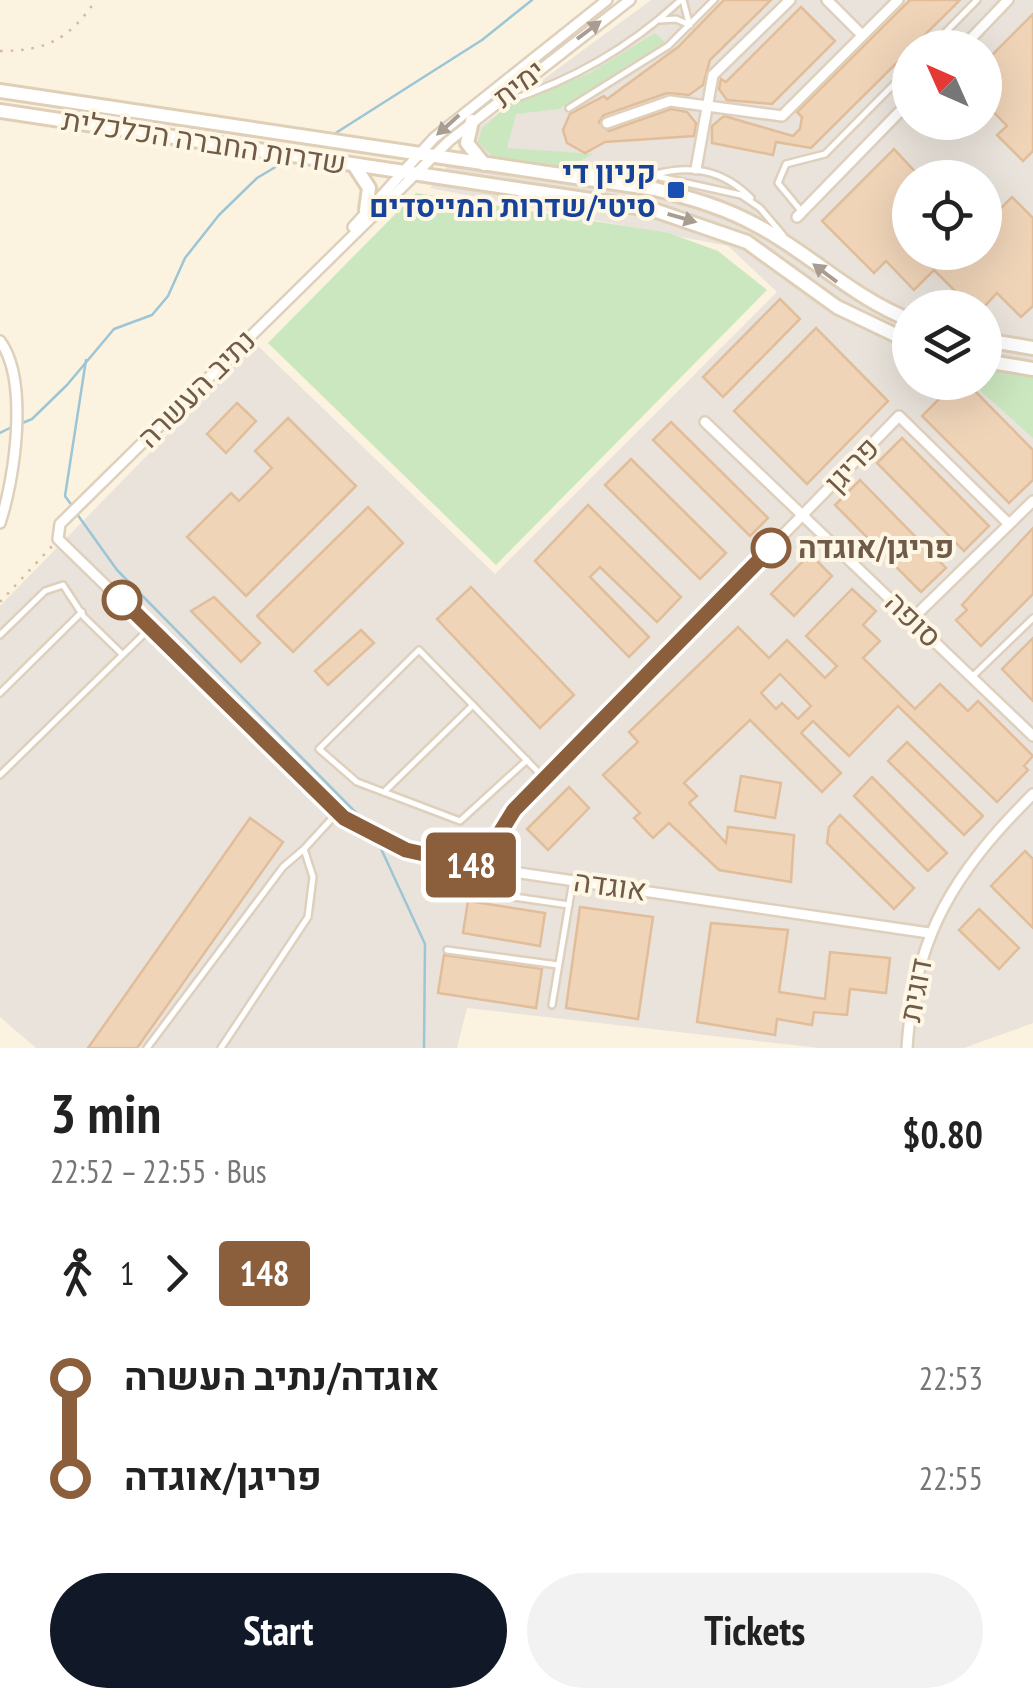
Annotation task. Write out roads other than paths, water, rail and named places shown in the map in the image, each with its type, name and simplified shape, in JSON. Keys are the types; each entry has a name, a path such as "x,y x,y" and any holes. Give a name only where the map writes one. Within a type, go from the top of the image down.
{"main road":[{"name":"שדרות החברה הכלכלית","path":"0,91 644,187 704,202 756,224 848,290 892,311"},
{"name":"שדרות החברה הכלכלית","path":"0,112 640,207 698,222 760,250 857,319 892,334"},
{"path":"472,121 466,143 486,165"},
{"path":"354,165 369,188 366,210"},
{"path":"1002,343 1033,348"},
{"path":"1002,363 1033,368"}],"street":[{"name":"ימית","path":"424,156 505,77 607,0"},
{"name":"ימית","path":"424,156 630,0"},
{"path":"696,169 713,75 790,0"},
{"path":"827,0 862,36"},
{"path":"606,124 670,101 782,116 898,0"},
{"path":"979,30 1008,0"},
{"path":"799,214 892,119"},
{"name":"נתיב העשרה","path":"58,539 60,524 424,156"},
{"name":"נתיב העשרה","path":"343,242 366,210 407,174"},
{"path":"0,342 13,359 14,419 14,483 0,523"},
{"name":"פריגן","path":"486,868 502,827 546,778 900,416 1009,524"},
{"name":"סופה","path":"705,422 1033,736"},
{"path":"912,618 1033,501"},
{"name":"אוגדה","path":"58,539 337,812 373,837 406,850 486,868 929,933"},
{"path":"929,933 955,881 1033,794"},
{"name":"דוגית","path":"906,1048 914,989 929,933"}],"lane":[{"path":"488,108 576,74 620,50 682,0 690,25"},
{"path":"570,108 668,46 714,0"},
{"path":"948,30 977,0"},
{"path":"659,20 669,18 690,25"},
{"path":"799,214 781,190 779,172 791,160 824,154 892,86"},
{"path":"575,179 610,166 741,195 760,208"},
{"path":"648,176 677,168 696,169 731,180 798,252"},
{"path":"0,634 54,586 63,586 122,654"},
{"path":"0,693 82,612"},
{"path":"972,677 1033,618"},
{"path":"0,775 150,628"},
{"path":"527,760 460,822 357,782 318,748 419,650 546,778"},
{"path":"384,792 473,705"},
{"path":"146,1048 283,867 337,812"},
{"path":"221,1048 308,917 313,877 304,849"},
{"path":"552,1005 573,880"},
{"path":"459,889 569,905"},
{"path":"448,950 559,965"}],"waterway":[{"path":"331,136 482,40 532,0"},
{"path":"20,424 32,419 67,385 114,329 152,315 168,296 185,258 219,215 257,178 289,159"},
{"path":"73,507 65,496 86,360"},
{"path":"0,433 12,427"},
{"path":"77,514 117,570 371,828"},
{"path":"377,840 425,944 424,1048"}],"place":[{"name":"קניון די סיטי/שדרות המייסדים","path":"676,190"},
{"name":"פריגן/אוגדה","path":"771,548"}]}
